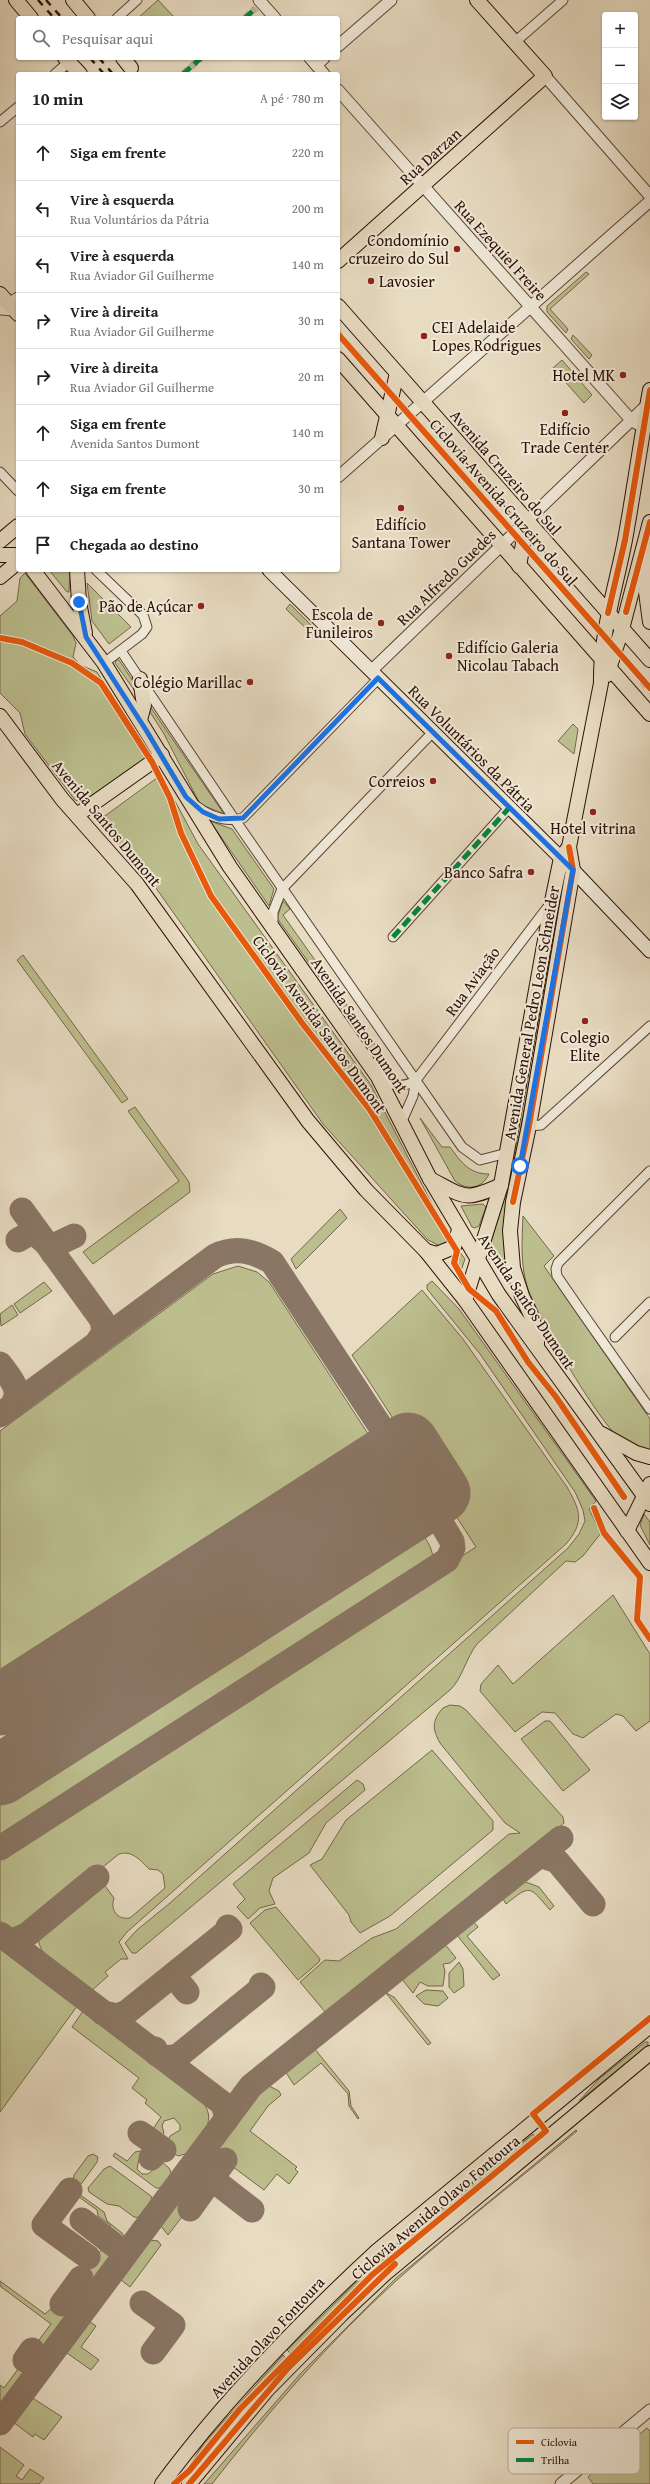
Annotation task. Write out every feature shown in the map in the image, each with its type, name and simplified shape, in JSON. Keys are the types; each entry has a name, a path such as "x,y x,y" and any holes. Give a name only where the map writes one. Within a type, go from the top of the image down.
{"main road":[{"path":"16,0 29,16"},
{"path":"73,0 86,16"},
{"path":"477,0 544,76"},
{"path":"67,60 78,72"},
{"name":"Rua Darzan","path":"340,259 544,76"},
{"name":"Avenida Cruzeiro do Sul","path":"340,308 650,660"},
{"path":"340,361 650,714"},
{"path":"382,438 386,414 397,373"},
{"path":"606,664 608,613 625,540 642,425 650,390"},
{"path":"519,566 527,522"},
{"path":"606,664 622,629 649,527"},
{"path":"649,527 650,548"},
{"path":"0,541 16,528"},
{"path":"650,554 646,592 650,622"},
{"path":"0,555 16,555"},
{"path":"0,577 16,564"},
{"name":"Avenida Santos Dumont","path":"35,572 86,637 104,663 230,867 378,1077 402,1121 430,1179 477,1261 598,1432 648,1494"},
{"path":"77,572 79,602 86,637"},
{"name":"Rua Voluntários da Pátria","path":"271,572 509,808 565,852"},
{"name":"Avenida General Pedro Leon Schneider","path":"465,1300 501,1185 552,901 565,852 606,664"},
{"path":"140,679 144,705 140,720"},
{"name":"Avenida Santos Dumont","path":"0,716 77,816 155,908 313,1126 366,1190 426,1251 465,1300 650,1563"},
{"path":"77,816 162,755"},
{"name":"Avenida General Pedro Leon Schneider","path":"537,1347 536,1333 517,1282 510,1251 513,1202 529,1126 573,870 565,852"},
{"path":"573,870 650,951"},
{"path":"430,1179 465,1197 473,1197 501,1185"},
{"path":"426,1251 437,1254 454,1247 459,1230"},
{"path":"598,1432 636,1453 650,1457"},
{"path":"627,1531 648,1494"},
{"name":"Avenida Olavo Fontoura","path":"162,2484 227,2403 283,2342 346,2279 377,2251 650,2026"},
{"path":"189,2484 267,2390 342,2314 387,2272 650,2053"},
{"path":"574,2089 575,2100 585,2107"},
{"path":"553,2107 561,2112 565,2124"}],"street":[{"path":"119,16 137,0"},
{"path":"259,0 273,16"},
{"path":"340,44 391,0"},
{"path":"514,42 563,0"},
{"path":"57,72 67,60"},
{"path":"317,60 323,72"},
{"path":"544,76 650,196"},
{"name":"Rua Ezequiel Freire","path":"340,92 531,308 642,425"},
{"path":"0,122 16,109"},
{"path":"340,475 531,308 650,201"},
{"name":"Rua Alfredo Guedes","path":"375,675 527,522 642,425"},
{"path":"0,472 16,489"},
{"path":"98,572 146,621 147,627 142,634 104,663"},
{"name":"Avenida Santos Dumont","path":"121,651 282,889 462,1147 471,1155 480,1160 507,1153"},
{"path":"186,797 203,812 219,819 235,820 243,818 375,675"},
{"path":"273,929 273,912 282,889 433,732"},
{"path":"393,937 509,808"},
{"name":"Rua Aviação","path":"402,1121 413,1096 416,1080 552,901"},
{"path":"529,1126 541,1125 650,1026"},
{"path":"378,1077 386,1082 400,1086 411,1084 416,1080"},
{"path":"650,1171 558,1263 556,1269 557,1276 650,1409"},
{"path":"615,1338 650,1302"},
{"path":"628,2428 650,2410"},
{"path":"561,2484 573,2474"}],"green space":[{"path":"158,0 173,16 140,16"},
{"path":"586,272 589,274 550,309 568,329 566,333 547,312 547,306"},
{"path":"573,335 592,355 589,359 571,339"},
{"path":"562,360 592,395 584,403 553,368"},
{"path":"51,572 70,572 69,592 67,592"},
{"path":"25,573 73,636 76,643 73,657 80,665 97,672 146,750 146,758 82,802 75,800 25,734 20,713 0,693 0,616 17,601 20,578"},
{"path":"87,583 131,627 109,644 92,621"},
{"path":"290,604 320,634 316,638 286,609"},
{"path":"116,660 119,660 139,690 139,697 115,663"},
{"path":"149,705 224,814 200,804 164,734 150,712"},
{"path":"573,724 578,729 574,754 558,741"},
{"path":"161,775 198,844 371,1085 450,1239 449,1245 442,1247 428,1240 323,1124 146,874 98,821"},
{"path":"210,821 232,829 274,889 269,906"},
{"path":"562,882 565,884 504,1219 505,1262 512,1288 489,1258 488,1251 503,1203"},
{"path":"283,901 290,909 283,915 393,1070 386,1071 277,918"},
{"path":"23,955 128,1099 122,1103 17,960"},
{"path":"135,1107 189,1182 190,1192 93,1264 83,1252 179,1181 128,1111"},
{"path":"420,1118 442,1147 450,1147 466,1166 476,1172 489,1174 486,1179 474,1187 464,1186 455,1181"},
{"path":"483,1204 486,1207 479,1226 475,1228 472,1227 461,1206"},
{"path":"340,1209 347,1218 296,1269 291,1259"},
{"path":"523,1216 554,1256 544,1266 650,1419 650,1452 627,1445 616,1435 587,1397 544,1324 525,1280 522,1253"},
{"path":"459,1251 465,1259 461,1271 455,1262"},
{"path":"238,1266 257,1272 269,1282 378,1449 376,1462 0,1705 0,1431 213,1274"},
{"path":"432,1281 459,1309 596,1501 589,1509 601,1533 583,1556 575,1562 566,1561 477,1644 458,1680 450,1690 136,1953 132,1953 125,1943 137,1930 170,1903 568,1548 579,1534 585,1521 583,1510 575,1492 480,1354 427,1289 427,1285"},
{"path":"44,1282 52,1291 20,1313 14,1304"},
{"path":"422,1290 463,1339 567,1487 577,1509 578,1522 576,1529 566,1544 127,1932 119,1942 128,1959 121,1959 105,1972 108,1976 90,1992 55,1966 47,1957 41,1949 38,1940 40,1931 98,1884 105,1886 114,1898 113,1906 118,1916 130,1918 165,1888 163,1874 158,1870 149,1869 139,1859 128,1853 119,1854 26,1929 14,1933 0,1923 0,1853 476,1547 352,1355"},
{"path":"12,1305 18,1315 1,1326 0,1314"},
{"path":"644,1514 650,1522 650,1545 640,1525"},
{"path":"407,1517 412,1519 431,1549 433,1555 429,1567 0,1842 0,1777 398,1520"},
{"path":"613,1595 650,1654 650,1721 636,1731 623,1716 616,1714 583,1738 573,1734 555,1713 542,1712 515,1732 480,1691 481,1684 498,1665 513,1684"},
{"path":"450,1705 460,1706 466,1710 563,1817 564,1823 326,2013 300,1982 325,1960 339,1961 372,1938 396,1929 509,1834 520,1833 505,1823 440,1743 434,1725 435,1721 439,1712 443,1708"},
{"path":"545,1721 550,1721 590,1770 563,1791 521,1739"},
{"path":"432,1750 493,1821 493,1830 390,1916 360,1933 351,1922 349,1915 310,1865 322,1859 346,1820"},
{"path":"357,1780 363,1784 365,1790 326,1823 309,1853 273,1878 269,1891 275,1904 260,1908 248,1919 237,1907 245,1899 233,1884"},
{"path":"523,1881 539,1887 554,1906 550,1910 538,1896 530,1890 520,1893 506,1904 503,1899 505,1894"},
{"path":"276,1907 320,1959 319,1962 298,1980 250,1923 265,1910"},
{"path":"472,1920 478,1927 467,1936 500,1975 493,1980 456,1934"},
{"path":"444,1943 456,1958 450,1963 443,1964 445,1971 443,1986 428,1986 420,1982 413,1993 401,1978"},
{"path":"0,1945 78,2005 0,2112"},
{"path":"459,1962 463,1969 464,1986 454,1993 449,1987 449,1973"},
{"path":"426,1990 443,1991 448,1998 438,2006 424,2004 416,1996"},
{"path":"386,1993 394,1997 431,2043 428,2045"},
{"path":"83,2011 204,2104 208,2111 209,2117 206,2130 189,2153 178,2156 165,2147 170,2136 180,2130 180,2125 174,2118 164,2121 162,2126 164,2133 158,2141 155,2139 153,2129 161,2117 145,2103 147,2100 132,2088 139,2078 72,2027"},
{"path":"645,2042 648,2042 648,2045 579,2101 599,2079"},
{"path":"314,2048 349,2091 351,2106 359,2118 358,2119 349,2106 348,2094 321,2063 294,2085 285,2071"},
{"path":"267,2085 279,2091 281,2095 268,2106 250,2131 297,2167 295,2169 298,2172 289,2184 277,2174 264,2190 213,2152 254,2097"},
{"path":"576,2130 577,2131 441,2242 397,2280 347,2328 300,2378 255,2430 212,2484 204,2484 302,2372 396,2278"},
{"path":"533,2134 535,2137 382,2263 290,2353 287,2350 379,2260"},
{"path":"146,2150 149,2152 147,2156 139,2159 137,2169 142,2174 148,2174 154,2169 153,2161 157,2158 169,2168 172,2175 164,2188 156,2188 113,2156 115,2153 127,2161 135,2152"},
{"path":"93,2154 98,2157 97,2162 82,2183 79,2184 73,2180 74,2175 88,2156"},
{"path":"110,2166 151,2196 153,2203 142,2218 134,2217 119,2206 107,2204 89,2192 88,2188 104,2169"},
{"path":"65,2184 104,2212 107,2221 122,2233 126,2239 120,2239 114,2236 111,2232 110,2225 98,2216 97,2210 64,2186"},
{"path":"177,2202 188,2209 168,2235 161,2226"},
{"path":"150,2240 158,2241 161,2245 130,2287 121,2280"},
{"path":"104,2246 110,2251 112,2258 95,2282 83,2279 79,2272 91,2254 96,2257"},
{"path":"0,2281 45,2314 57,2303 68,2310 69,2318 43,2353 37,2352 33,2348 51,2324 0,2286"},
{"path":"90,2322 96,2326 81,2347 99,2360 91,2370 67,2353"},
{"path":"283,2355 286,2358 239,2408 187,2470 204,2443"},
{"path":"26,2364 30,2370 0,2411 0,2385 4,2388 21,2365"},
{"path":"31,2397 62,2417 44,2440 35,2434 33,2437 13,2422"},
{"path":"647,2428 650,2431 650,2484 593,2484 588,2477 592,2474 640,2474 640,2434"},
{"path":"0,2447 24,2465 16,2476 22,2480 30,2469 44,2478 39,2484 0,2484"}],"taxiway":[{"path":"22,1210 102,1320 104,1332 97,1343"},
{"path":"18,1240 30,1233 37,1235 45,1242"},
{"path":"53,1253 55,1245 74,1236"},
{"path":"0,1415 215,1256 230,1251 244,1251 258,1255 272,1262 396,1450 399,1458 396,1477 387,1488 375,1497"},
{"path":"0,1364 16,1389 15,1400 12,1406"},
{"path":"0,1848 447,1560 453,1548 452,1541 426,1501 417,1494 408,1490 396,1490 383,1495 288,1555"},
{"path":"0,2423 251,2086 561,1838"},
{"path":"548,1858 557,1861 593,1904"},
{"path":"11,1942 28,1934 97,1877"},
{"path":"103,2013 118,2016 127,2012 230,1929 228,1927"},
{"path":"0,1934 222,2103 225,2110 226,2120"},
{"path":"155,2049 157,2054 166,2058 178,2056 263,1987 261,1985"},
{"path":"182,1986 187,1992"},
{"path":"140,2133 164,2150 157,2151 151,2158"},
{"path":"190,2209 225,2160"},
{"path":"212,2179 252,2210"},
{"path":"70,2190 44,2225 88,2257"},
{"path":"82,2220 114,2245"},
{"path":"62,2304 81,2278"},
{"path":"142,2303 173,2325 153,2352"},
{"path":"25,2360 32,2350"}],"runway":[{"path":"0,1705 408,1443 440,1493 0,1775"}],"tunnel":[{"path":"247,16 256,8"},
{"path":"185,72 199,60"}],"railway":[{"path":"38,0 52,16"},
{"path":"46,0 60,16"},
{"path":"92,60 102,72"},
{"path":"101,60 111,72"},
{"path":"340,332 650,685"},
{"path":"641,682 650,693"}],"marked path":[{"path":"247,16 256,8"},
{"path":"185,72 199,60"},
{"path":"393,937 509,808"}],"cycle path":[{"name":"Ciclovia Avenida Cruzeiro do Sul","path":"340,336 650,688"},
{"path":"608,613 625,540 650,390"},
{"path":"626,612 650,522"},
{"name":"Ciclovia Avenida Santos Dumont","path":"0,638 22,642 72,663 101,683 152,762 170,798 181,833 211,896 302,1023 370,1110 457,1251 454,1263 469,1289 496,1311 528,1362 556,1397 624,1497"},
{"path":"513,1202 529,1126 573,870 569,847"},
{"path":"594,1508 604,1533 640,1577 637,1620 650,1639"},
{"name":"Ciclovia Avenida Olavo Fontoura","path":"174,2484 189,2471 240,2409 372,2275 546,2131 533,2114 650,2018"},
{"path":"189,2484 288,2368 395,2264"}],"place":[{"name":"Condomínio cruzeiro do Sul","path":"457,249"},
{"name":"Lavosier","path":"371,281"},
{"name":"CEI Adelaide Lopes Rodrigues","path":"424,336"},
{"name":"Hotel MK","path":"623,375"},
{"name":"Edifício Trade Center","path":"565,413"},
{"name":"Edifício Santana Tower","path":"401,508"},
{"name":"Pão de Açúcar","path":"201,606"},
{"name":"Escola de Funileiros","path":"381,623"},
{"name":"Edifício Galeria Nicolau Tabach","path":"449,656"},
{"name":"Colégio Marillac","path":"250,682"},
{"name":"Correios","path":"433,781"},
{"name":"Hotel vitrina","path":"593,812"},
{"name":"Banco Safra","path":"531,872"},
{"name":"Colegio Elite","path":"585,1021"}],"route":[{"path":"79,602 86,637 146,730 186,797 203,812 219,819 235,820 243,818 378,678 573,870 529,1126 520,1166"}]}
